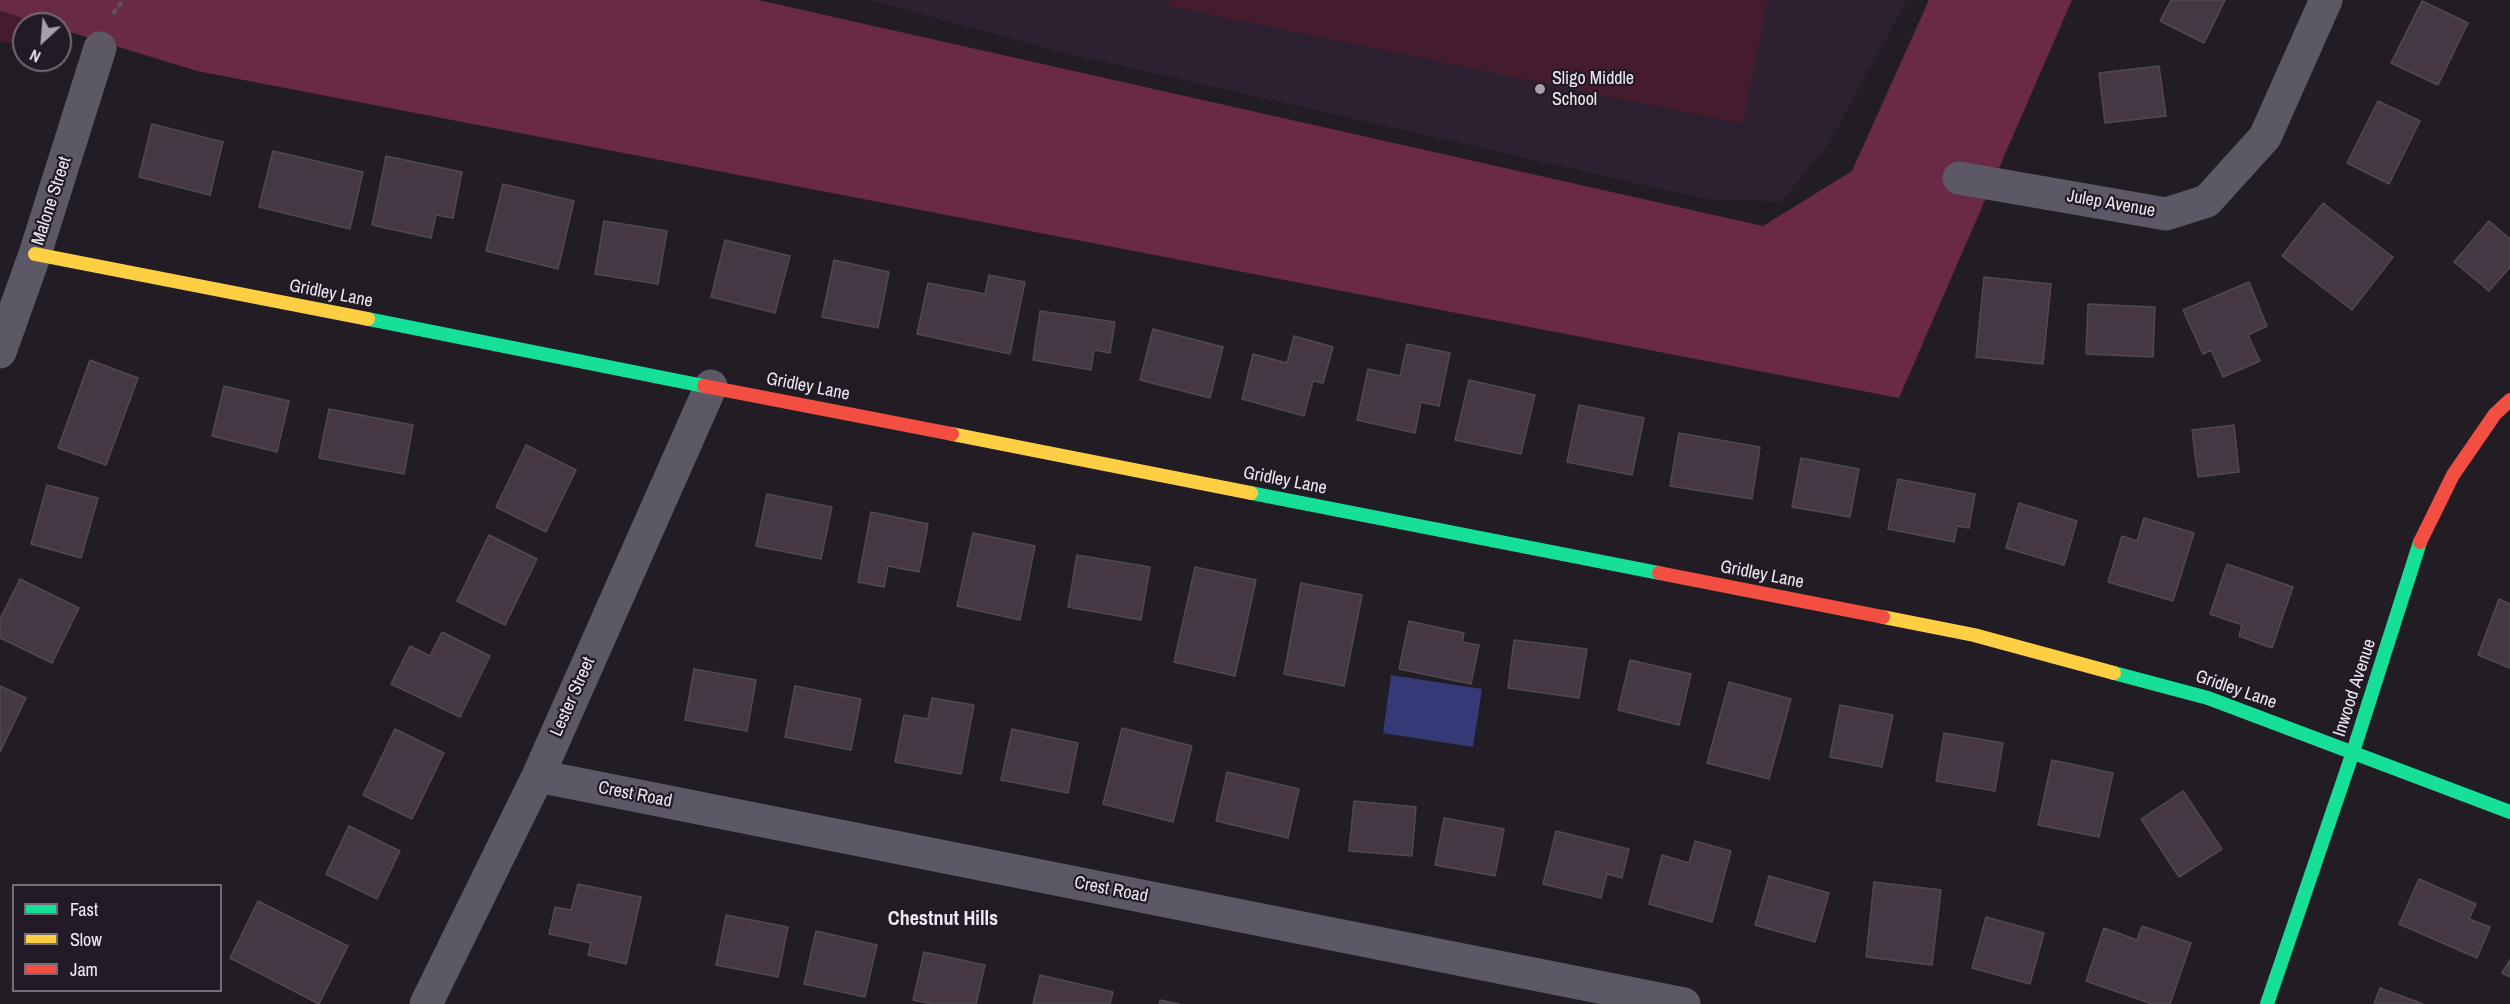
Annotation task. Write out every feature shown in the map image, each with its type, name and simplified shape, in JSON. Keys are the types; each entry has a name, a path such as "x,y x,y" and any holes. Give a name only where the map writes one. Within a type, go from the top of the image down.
{"street":[{"name":"Julep Avenue","path":"1959,178 2166,214 2207,201 2265,137 2326,0"},
{"name":"Malone Street","path":"0,352 35,254 100,48"},
{"name":"Gridley Lane","path":"35,254 1974,635 2208,698 2510,812"},
{"name":"Lester Street","path":"426,1004 538,776 711,386"},
{"name":"Inwood Avenue","path":"2267,1004 2353,752 2421,539 2453,475 2495,414 2510,400"},
{"name":"Crest Road","path":"538,776 1684,1004"}],"shaded area":[{"path":"0,0 88,0 72,18 72,12 12,12 12,44 0,41"},
{"path":"0,0 758,0 1763,226 1852,171 1929,0 2072,0 1899,398 197,71 72,33 72,12 12,12 12,15 0,11"},
{"name":"Sligo Middle School","path":"869,0 1907,0 1829,143 1781,202 1705,199 1061,52"},
{"path":"1170,0 1768,0 1743,124 1169,6"},
{"path":"1391,675 1482,689 1473,747 1383,733"}],"building":[{"path":"2171,0 2225,0 2204,43 2160,21"},
{"path":"2422,1 2468,23 2438,85 2391,63"},
{"path":"2159,66 2166,116 2105,123 2099,73"},
{"path":"2378,101 2420,121 2389,184 2347,163"},
{"path":"152,124 223,142 210,195 139,177"},
{"path":"273,151 363,172 350,229 259,207"},
{"path":"386,156 462,172 453,218 436,215 431,238 372,225"},
{"path":"503,184 574,201 558,269 486,251"},
{"path":"2323,203 2393,257 2352,310 2282,256"},
{"path":"604,221 667,231 658,284 595,274"},
{"path":"2489,221 2510,239 2510,267 2489,291 2454,262"},
{"path":"725,240 790,256 775,313 711,297"},
{"path":"834,260 889,272 878,328 822,317"},
{"path":"989,275 1025,282 1010,354 917,334 928,283 985,294"},
{"path":"1984,277 2051,284 2043,364 1976,357"},
{"path":"2249,282 2267,326 2248,335 2260,361 2223,377 2211,350 2203,354 2183,310"},
{"path":"2088,304 2155,307 2153,357 2086,354"},
{"path":"1040,311 1115,322 1110,353 1094,350 1091,370 1033,360"},
{"path":"1153,329 1223,347 1210,398 1140,380"},
{"path":"1294,336 1333,347 1323,383 1313,381 1304,416 1242,399 1253,354 1287,363"},
{"path":"1407,344 1450,353 1439,406 1421,402 1415,433 1357,420 1368,369 1400,376"},
{"path":"90,360 138,378 106,465 58,448"},
{"path":"1469,380 1535,395 1521,454 1455,440"},
{"path":"224,386 289,401 277,452 212,436"},
{"path":"1579,405 1644,418 1632,475 1567,462"},
{"path":"329,409 413,425 404,474 319,458"},
{"path":"2234,425 2239,472 2198,477 2192,430"},
{"path":"1679,433 1760,447 1752,499 1670,486"},
{"path":"526,445 576,470 546,532 496,507"},
{"path":"1801,458 1859,469 1850,517 1792,507"},
{"path":"1898,479 1975,494 1969,528 1957,526 1954,542 1888,529"},
{"path":"47,485 98,498 81,558 31,544"},
{"path":"767,494 832,507 821,559 756,546"},
{"path":"2019,503 2077,521 2064,565 2006,548"},
{"path":"871,512 928,524 919,572 888,566 884,587 858,582"},
{"path":"2144,518 2194,533 2173,601 2108,582 2122,536 2137,541"},
{"path":"973,533 1035,546 1020,620 957,606"},
{"path":"489,535 537,559 505,625 457,601"},
{"path":"1077,555 1150,567 1141,620 1068,607"},
{"path":"2227,564 2293,587 2272,648 2239,636 2242,625 2210,614"},
{"path":"1195,567 1256,580 1235,676 1174,662"},
{"path":"20,579 79,608 52,663 0,638 0,619"},
{"path":"1301,583 1362,595 1344,686 1284,674"},
{"path":"2499,599 2510,604 2510,668 2478,655"},
{"path":"1409,621 1464,633 1462,642 1479,645 1471,684 1399,669"},
{"path":"442,632 490,656 460,717 391,684 410,646 430,656"},
{"path":"1514,640 1587,649 1579,698 1508,688"},
{"path":"1630,660 1691,674 1679,725 1618,710"},
{"path":"694,669 756,680 747,731 685,720"},
{"path":"1729,682 1791,699 1769,779 1707,763"},
{"path":"0,686 26,698 0,752"},
{"path":"795,686 861,699 851,750 785,737"},
{"path":"932,698 974,705 961,774 895,762 904,715 928,719"},
{"path":"1840,705 1893,715 1882,767 1830,757"},
{"path":"1122,728 1192,746 1173,822 1103,804"},
{"path":"395,729 444,753 412,819 363,795"},
{"path":"1012,729 1078,743 1068,793 1001,780"},
{"path":"1944,733 2003,743 1995,791 1936,781"},
{"path":"2052,760 2113,773 2099,837 2038,825"},
{"path":"1227,772 1299,789 1288,838 1216,821"},
{"path":"2183,791 2222,849 2179,877 2141,819"},
{"path":"1354,801 1416,807 1412,856 1349,851"},
{"path":"1444,818 1504,829 1495,876 1435,865"},
{"path":"349,826 400,851 377,899 326,874"},
{"path":"1556,831 1629,849 1622,878 1607,874 1601,898 1543,884"},
{"path":"1695,841 1731,851 1712,922 1649,904 1662,855 1689,863"},
{"path":"1769,876 1829,893 1815,942 1755,925"},
{"path":"2419,879 2476,904 2469,919 2490,927 2477,958 2399,924"},
{"path":"1874,882 1941,890 1932,965 1866,957"},
{"path":"578,884 641,897 626,964 588,955 591,943 549,934 555,907 571,910"},
{"path":"258,901 348,946 319,1004 230,958"},
{"path":"726,915 788,927 778,977 716,965"},
{"path":"1986,917 2044,933 2030,984 1972,968"},
{"path":"2142,926 2191,943 2170,1004 2152,1004 2086,981 2104,928 2137,940"},
{"path":"816,931 877,945 865,997 804,984"},
{"path":"924,952 985,965 976,1004 932,1004 913,1000"},
{"path":"2510,960 2510,977 2502,973"},
{"path":"1040,975 1113,992 1110,1004 1033,1004"},
{"path":"2380,988 2423,1004 2374,1004"},
{"path":"1160,1000 1179,1004 1159,1004"}],"traffic: fast":[{"path":"368,319 704,386"},
{"path":"1251,493 1659,573"},
{"path":"2267,1004 2353,752 2420,542"},
{"path":"2114,673 2208,698 2510,812"}],"traffic: slow":[{"path":"35,254 368,319"},
{"path":"952,434 1251,493"},
{"path":"1883,617 1974,635 2114,673"}],"traffic: jam":[{"path":"704,386 952,434"},
{"path":"2420,542 2453,475 2495,414 2510,400"},
{"path":"1659,573 1883,617"}],"place":[{"name":"Sligo Middle School","path":"1540,89"}],"district":[{"name":"Chestnut Hills","path":"943,920"}]}
